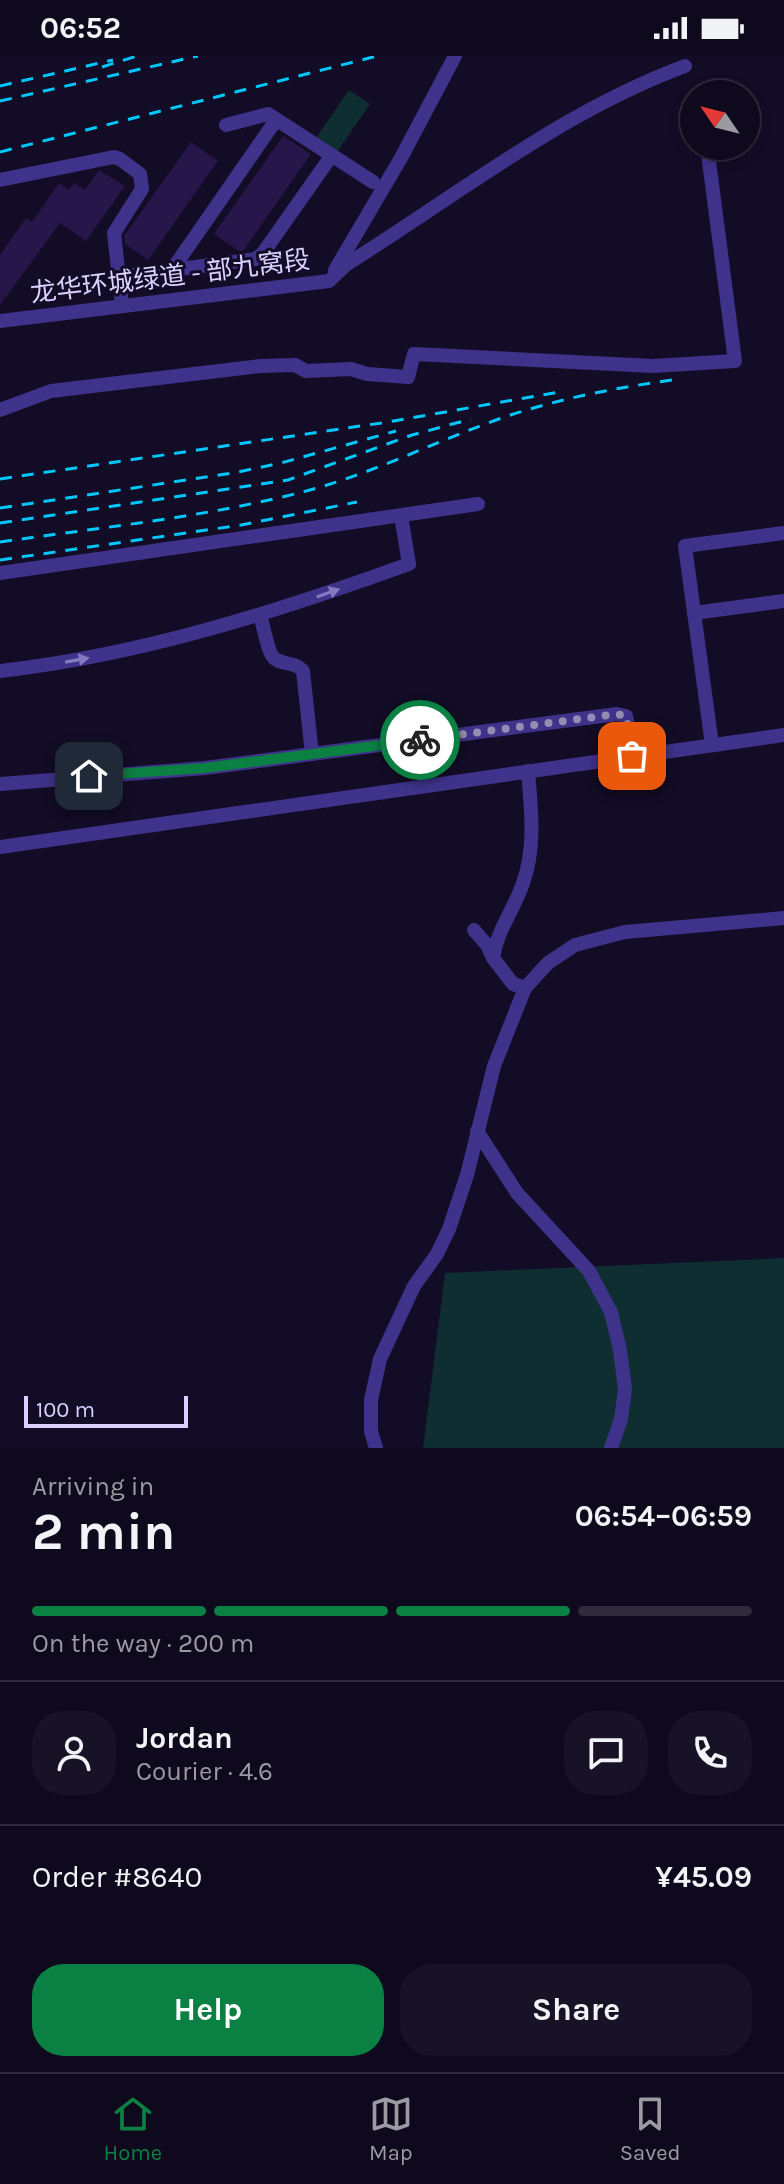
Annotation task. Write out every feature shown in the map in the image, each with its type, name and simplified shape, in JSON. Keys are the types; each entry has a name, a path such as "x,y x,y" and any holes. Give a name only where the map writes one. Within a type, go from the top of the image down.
{"street":[{"name":"龙华环城绿道 - 部九窝段","path":"0,321 329,281 401,158 455,56"},
{"path":"329,281 347,264 547,133 685,66"},
{"path":"226,125 268,114 373,182"},
{"path":"172,270 276,120"},
{"path":"118,277 256,259 332,155"},
{"path":"0,180 106,158 120,159 140,174 142,189 114,233 122,305"},
{"path":"0,410 51,391 260,366 295,365 306,371 351,369 367,374 408,377 414,354 653,366 735,361 709,160"},
{"path":"0,573 478,504"},
{"path":"0,671 114,654 260,615 409,564 401,516"},
{"path":"712,745 685,546 784,533"},
{"path":"694,613 784,601"},
{"path":"260,615 272,655 278,660 298,665 303,671 308,754"},
{"path":"0,784 205,768 617,714 626,716 628,757"},
{"path":"0,847 784,735"},
{"path":"493,958 496,941 523,886 529,862 531,809 528,771"},
{"path":"376,1448 371,1431 371,1400 380,1359 414,1286 437,1254 449,1229 467,1175 494,1066 525,988 557,957 575,945 600,938 625,932 784,918"},
{"path":"474,930 513,984 525,988"},
{"path":"477,1131 517,1193 589,1271 611,1312 625,1389 621,1419 611,1448"}],"green space":[{"path":"349,90 370,104 337,152 316,138"},
{"path":"784,1258 784,1448 423,1448 445,1273"}],"building":[{"path":"283,136 311,154 243,251 239,251 214,234"},
{"path":"191,142 218,161 148,260 125,244 124,236"},
{"path":"99,170 125,186 86,241 60,223 0,305 0,255 26,218 32,222 59,183 69,190 74,183 85,190"}],"railway":[{"path":"102,67 137,56"},
{"path":"0,101 198,56"},
{"path":"0,152 377,56"},
{"path":"0,86 113,60"},
{"path":"0,542 156,520 310,490 529,409 604,391 680,379"},
{"path":"0,479 388,422 559,392"},
{"path":"0,523 288,480 412,435 471,419"},
{"path":"0,508 233,473 396,431"},
{"path":"0,560 241,525 357,502"}],"way so far":[{"path":"420,740 622,714 627,720 632,756"}],"route":[{"path":"89,776 205,768 420,740"}]}
